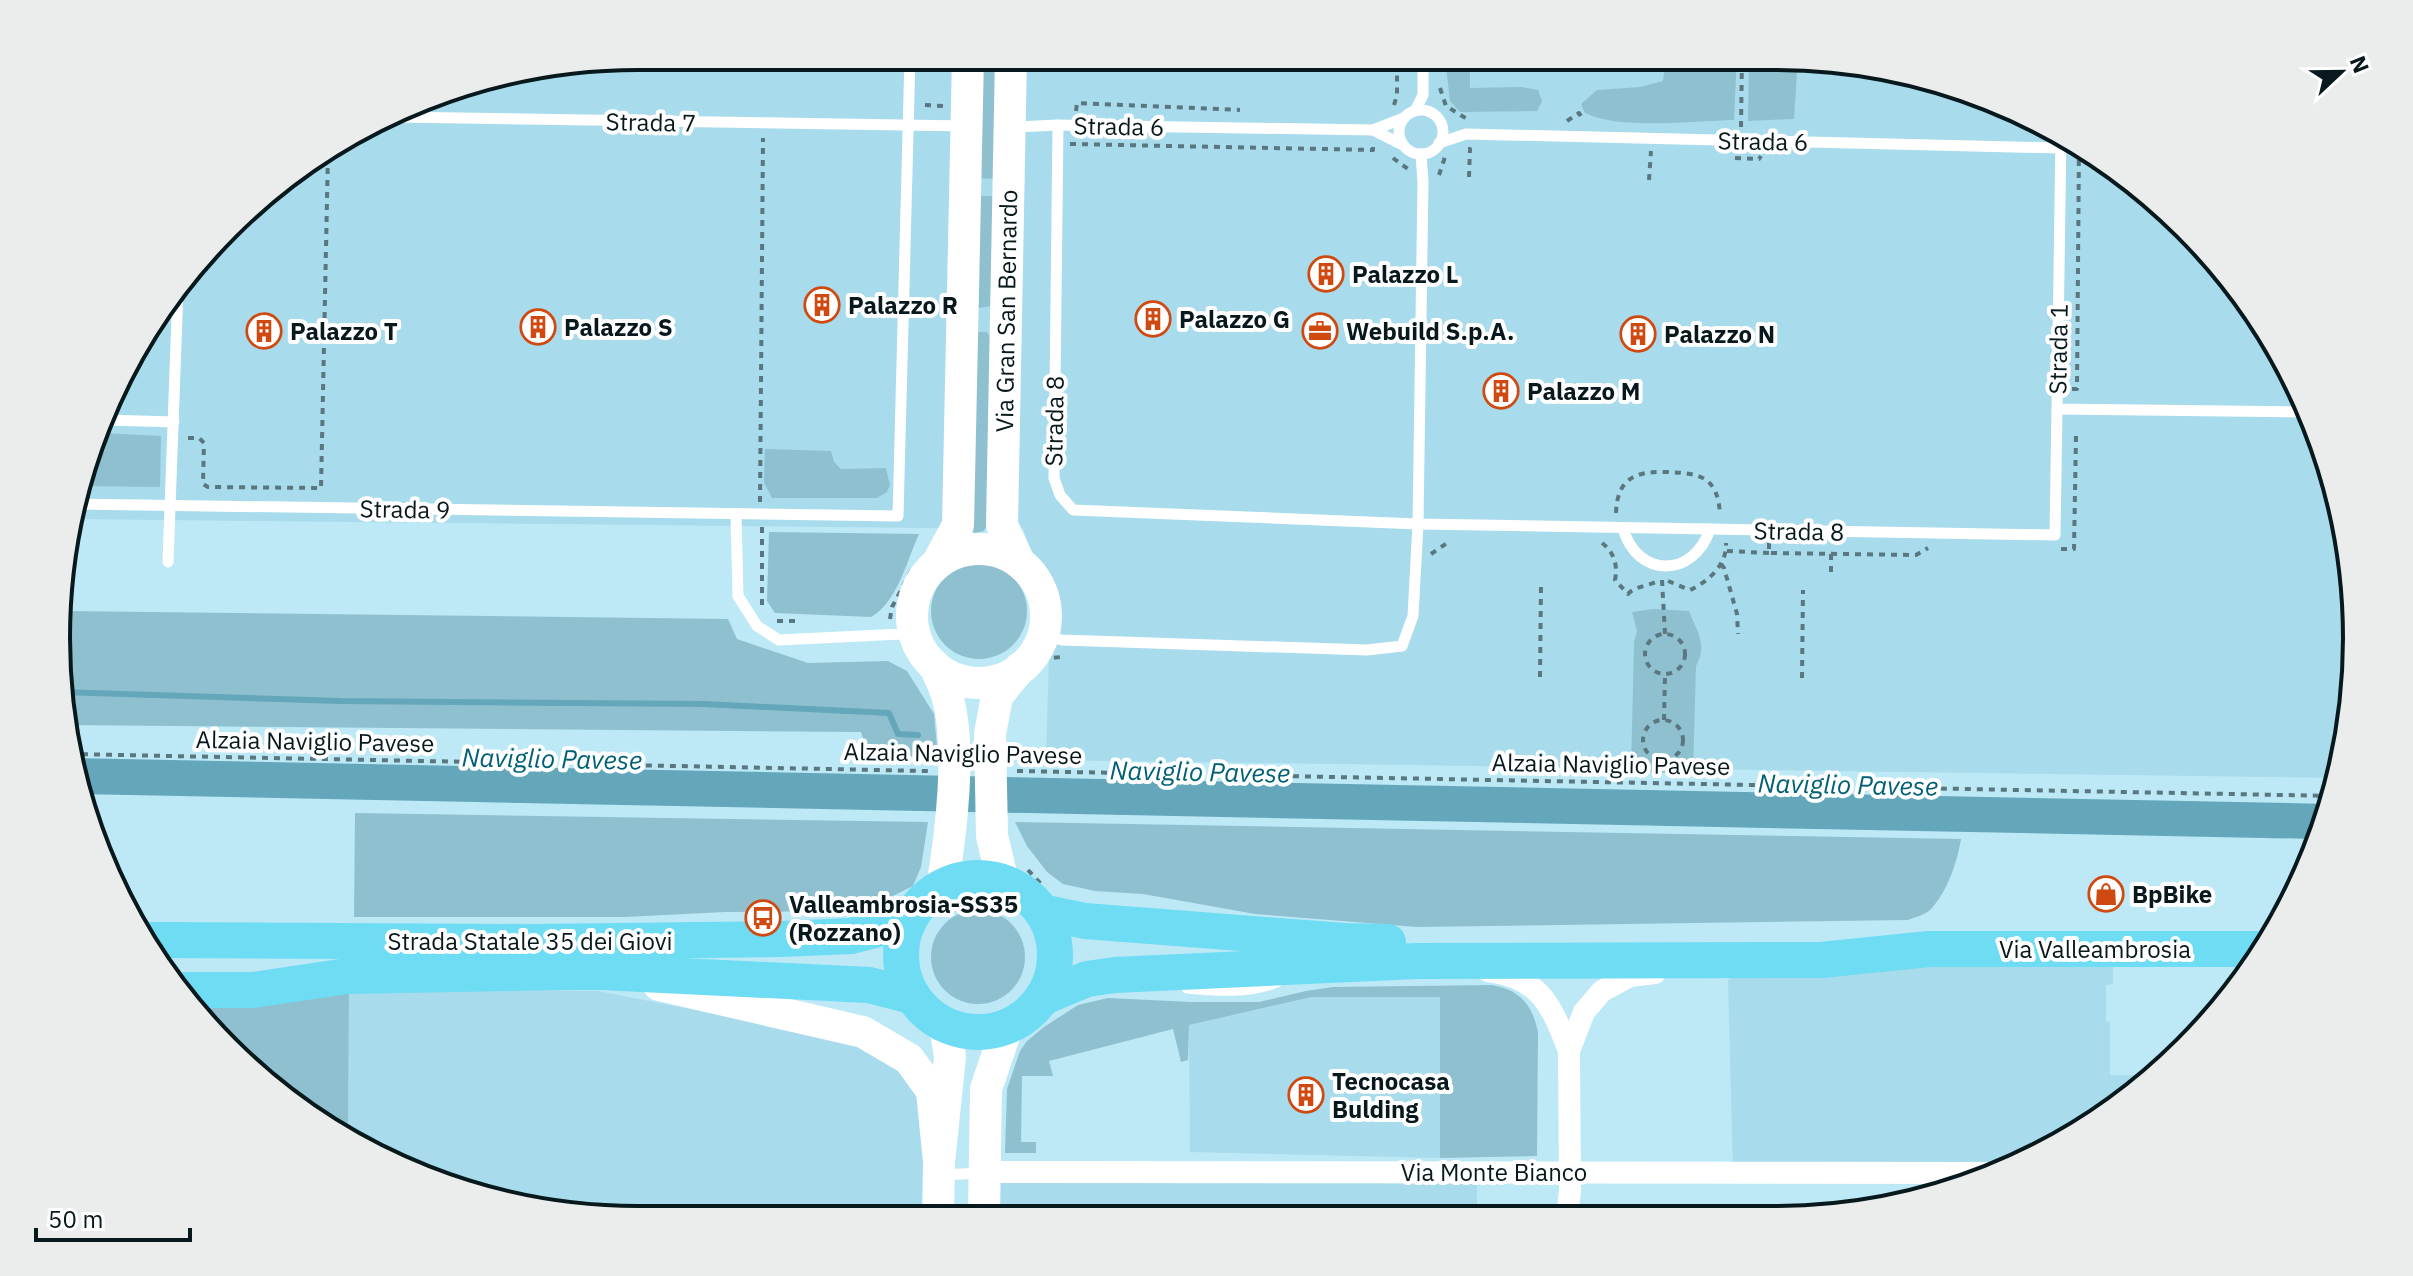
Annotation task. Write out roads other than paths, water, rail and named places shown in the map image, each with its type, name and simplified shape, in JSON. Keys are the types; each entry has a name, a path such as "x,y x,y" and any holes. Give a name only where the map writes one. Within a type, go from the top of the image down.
{"main road":[{"name":"Via Gran San Bernardo","path":"938,562 958,525 968,70"},
{"name":"Via Gran San Bernardo","path":"1011,70 1002,525 1019,562"},
{"path":"942,887 950,833 953,732 947,695 935,666 916,640 912,619 914,597 923,578 938,562 957,552 979,548 1000,552 1019,562 1033,576 1042,595 1046,615 1043,635 1034,654 997,696 990,734 992,836 1003,882"},
{"path":"935,666 962,681 982,683 1002,679 1020,668"},
{"path":"983,878 1003,882 1018,889 1042,912 1051,932 1055,954 1053,976 1044,997 1028,1015 1007,1027 986,1033 965,1032 945,1025 926,1013 912,996 904,978 901,959 903,939 909,921 929,896 942,887 962,880 983,878"},
{"path":"1042,912 1085,921 1344,941 1846,940 1880,941 1929,949"},
{"name":"Strada Statale 35 dei Giovi","path":"157,940 533,942 781,939 851,936 909,921"},
{"path":"1044,997 1087,979 1115,975 1433,961 1821,960 1929,949"},
{"name":"Via Valleambrosia","path":"1929,949 2250,949"},
{"path":"179,973 347,976 601,972 869,985 912,996"},
{"path":"601,972 863,1032 909,1059 932,1091 939,1168"},
{"path":"192,990 253,990 347,976"},
{"path":"938,1206 950,1057 945,1025"},
{"path":"984,1206 986,1089 1007,1027"}],"street":[{"path":"1568,1206 1569,1051 1584,1012 1602,991 1630,976 1756,961"},
{"path":"1371,964 1408,971 1484,970 1509,975 1536,990 1548,1001 1569,1051"},
{"name":"Via Monte Bianco","path":"985,1172 1966,1173"}],"lane":[{"path":"908,126 910,70"},
{"path":"1423,70 1423,95 1429,112 1440,122 1442,136 1428,153 1421,154 1403,145 1399,131 1404,118 1415,111 1423,95"},
{"path":"1415,111 1429,112"},
{"name":"Strada 7","path":"412,117 966,126"},
{"name":"Strada 6","path":"1009,127 1058,125 1373,130 1404,118"},
{"name":"Strada 6","path":"1440,122 1466,134"},
{"name":"Strada 8","path":"1058,125 1054,478 1060,495 1073,510 1418,524 2055,535 2057,409"},
{"name":"Strada 9","path":"86,504 898,516 908,126"},
{"name":"Strada 6","path":"1373,130 1403,145"},
{"name":"Strada 6","path":"1439,143 1466,134 2060,148"},
{"name":"Strada 1","path":"2060,148 2057,409 2296,412"},
{"path":"1043,635 1062,640 1367,650 1402,646 1413,616 1418,524 1421,154"},
{"path":"168,562 178,306"},
{"path":"113,420 174,422"},
{"path":"736,515 738,596 757,626 779,640 901,634 916,640"},
{"path":"1623,528 1632,549 1640,557 1663,566 1687,562 1706,542 1710,529"},
{"path":"939,1168 985,1172"}],"waterway":[{"path":"73,692 340,701 703,704 889,713 898,734 918,735"}],"place":[{"name":"Palazzo L","path":"1326,274"},
{"name":"Palazzo R","path":"822,305"},
{"name":"Palazzo G","path":"1153,319"},
{"name":"Palazzo S","path":"538,327"},
{"name":"Palazzo T","path":"264,331"},
{"name":"Webuild S.p.A.","path":"1320,331"},
{"name":"Palazzo N","path":"1638,334"},
{"name":"Palazzo M","path":"1501,391"},
{"name":"BpBike","path":"2106,894"},
{"name":"Valleambrosia-SS35 (Rozzano)","path":"763,918"},
{"name":"Tecnocasa Bulding","path":"1306,1095"}],"water label":[{"name":"Naviglio Pavese","path":"552,758"},
{"name":"Naviglio Pavese","path":"1200,771"},
{"name":"Naviglio Pavese","path":"1848,784"}]}
